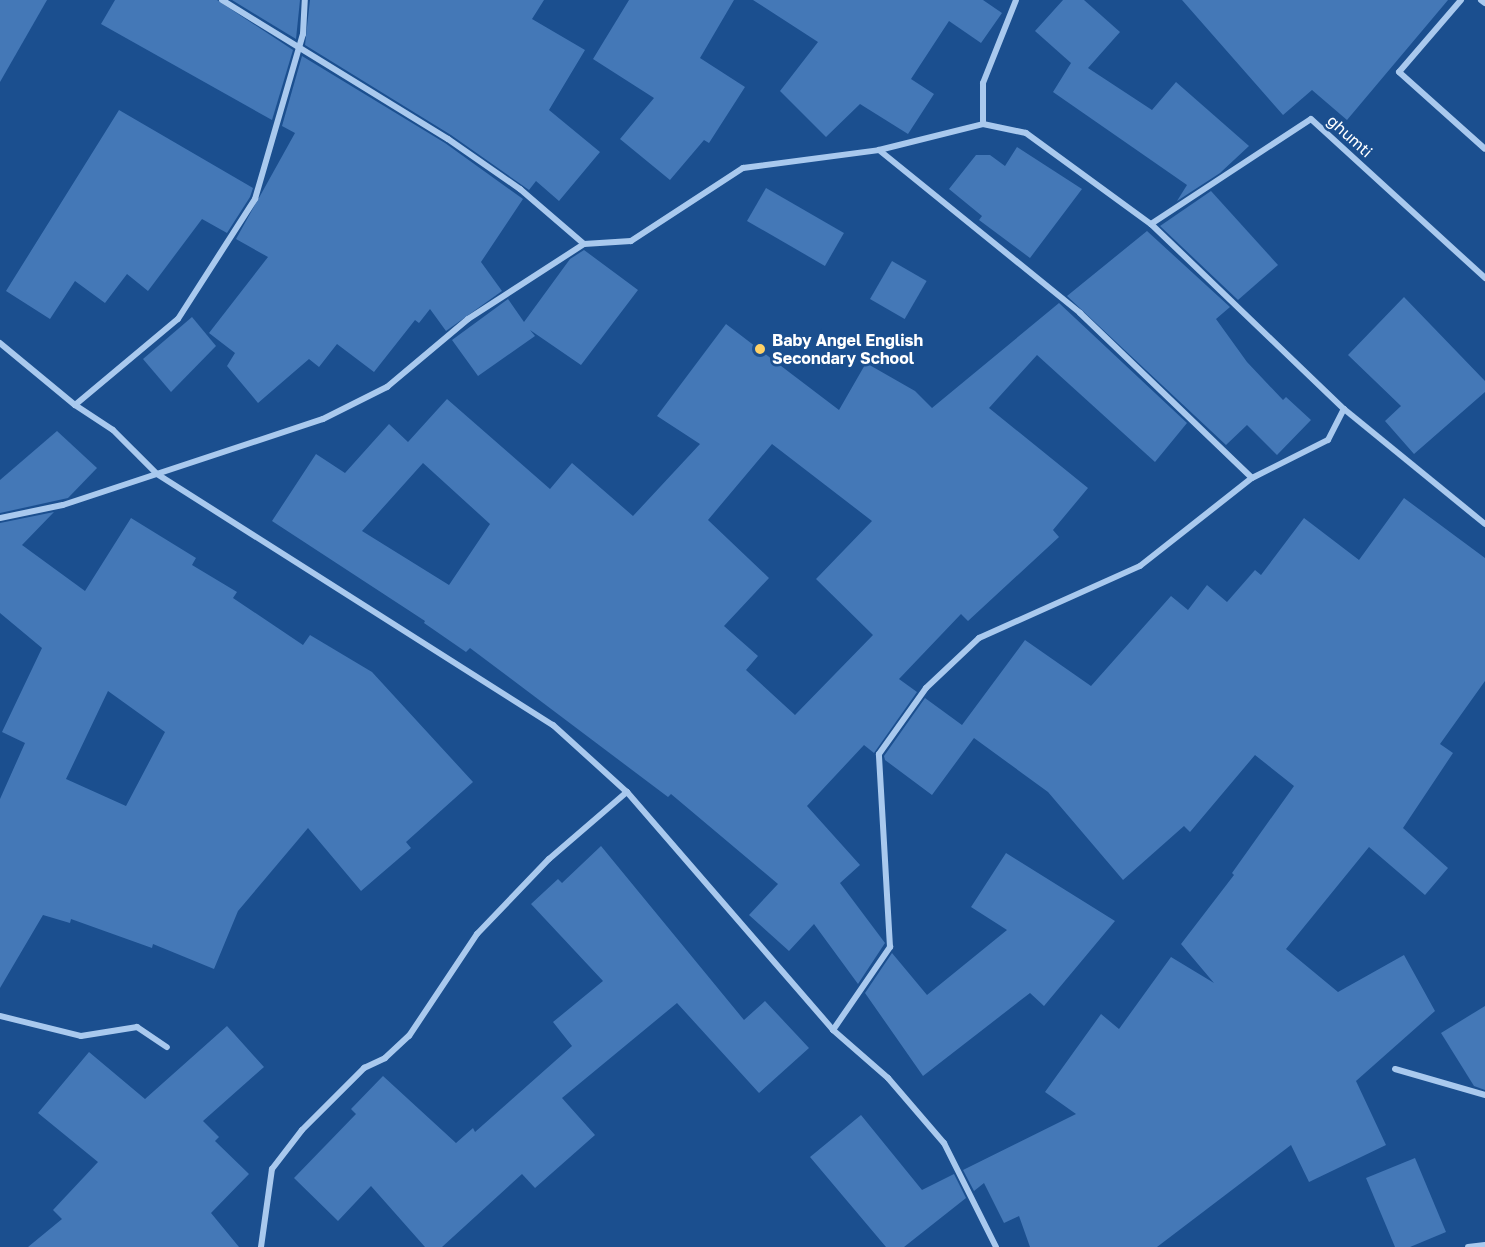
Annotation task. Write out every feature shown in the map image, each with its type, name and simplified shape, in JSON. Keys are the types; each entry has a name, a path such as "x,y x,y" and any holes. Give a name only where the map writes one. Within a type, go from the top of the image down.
{"street":[{"path":"222,0 298,50 448,139 520,189 584,244"},
{"path":"75,405 178,319 255,199 298,50 305,0"},
{"path":"982,124 983,83 1016,0"},
{"path":"1461,0 1399,72 1485,149"},
{"path":"1481,0 1485,3"},
{"name":"ghumti","path":"1151,224 1311,118 1485,278"},
{"path":"0,518 63,505 323,419 387,387 468,319 584,244 631,241 743,168 879,150 982,124 1026,133 1151,224 1344,409 1485,524"},
{"path":"879,150 1080,313 1252,478"},
{"path":"0,343 75,405 113,430 157,474 553,725 627,792 833,1030 888,1078 944,1143 996,1247"},
{"path":"833,1030 890,947 879,754 926,688 979,639 1140,566 1252,478 1328,441 1344,409"},
{"path":"261,1247 272,1169 302,1130 364,1068 385,1058 409,1036 477,934 549,859 627,792"},
{"path":"0,1016 81,1036 137,1027 167,1047"},
{"path":"1395,1069 1485,1095"},
{"path":"1468,1247 1485,1245"}],"building":[{"path":"0,0 47,0 0,82"},
{"path":"115,0 217,0 293,50 272,120 101,24"},
{"path":"232,0 300,0 296,39"},
{"path":"310,0 544,0 532,19 585,50 549,110 600,152 559,201 536,181 529,190 451,135 305,45"},
{"path":"629,0 734,0 700,58 745,87 709,143 704,140 670,180 620,139 654,98 593,59"},
{"path":"753,0 983,0 1002,13 981,43 949,21 911,79 934,94 908,134 860,104 826,137 780,91 818,42"},
{"path":"1063,0 1084,0 1120,32 1088,68 1152,110 1176,82 1249,146 1220,173 1177,201 1187,185 1053,92 1071,63 1035,31"},
{"path":"1182,0 1448,0 1347,120 1312,90 1283,115"},
{"path":"302,56 445,143 523,199 481,262 502,291 446,331 430,309 419,323 415,320 374,372 337,344 319,367 309,359 258,403 227,366 235,353 209,333 268,257 236,239 295,133 282,126"},
{"path":"119,110 253,188 250,197 227,233 202,219 148,291 127,274 105,303 75,281 50,319 6,291"},
{"path":"1017,147 1082,189 1030,258 979,220 982,216 949,189 976,155 990,155 1005,166"},
{"path":"766,188 844,233 825,266 747,221"},
{"path":"1211,191 1278,265 1238,300 1160,226"},
{"path":"1147,231 1230,307 1216,319 1247,362 1283,400 1286,397 1311,420 1277,455 1247,425 1226,445 1067,296"},
{"path":"584,250 638,290 581,365 530,330 535,336 478,376 452,340 508,299 524,322 570,259"},
{"path":"892,261 927,281 905,319 870,299"},
{"path":"1404,297 1485,381 1485,392 1414,454 1385,421 1401,406 1348,355"},
{"path":"1059,303 1187,423 1155,462 1037,355 989,408 1088,488 1053,530 1059,537 968,621 961,614 899,679 917,692 874,753 864,745 807,806 860,865 840,883 885,943 858,984 814,924 789,951 749,915 778,884 671,794 668,797 470,648 466,652 424,623 425,621 272,521 316,454 345,473 389,424 408,442 447,399 550,489 572,463 633,516 700,444 657,416 726,324 839,410 866,363 915,391 932,408","holes":["772,444 872,521 816,579 873,635 795,715 746,670 758,656 724,626 769,578 708,520","423,463 490,524 449,585 362,531"]},
{"path":"192,317 216,346 171,392 143,359"},
{"path":"57,431 97,468 68,498 0,513 0,480"},
{"path":"1404,498 1485,558 1485,681 1440,744 1453,753 1403,828 1448,868 1425,895 1369,847 1286,949 1338,992 1404,955 1435,1011 1356,1081 1386,1145 1309,1182 1291,1145 1157,1247 1030,1247 1019,1216 1004,1223 984,1183 974,1191 963,1170 1076,1114 1045,1092 1101,1014 1119,1029 1171,957 1214,983 1181,944 1234,875 1232,873 1294,786 1255,755 1190,832 1184,826 1123,880 1048,792 974,738 932,795 885,760 884,756 925,698 962,725 1025,640 1091,686 1171,596 1188,610 1207,585 1227,602 1255,570 1261,575 1304,518 1359,560"},
{"path":"54,512 22,545 85,591 131,518 196,558 192,565 237,592 233,598 303,645 310,635 372,672 473,782 406,842 411,848 361,891 308,828 238,911 214,969 153,944 152,948 71,919 70,923 43,915 0,988 0,799 25,743 2,732 42,648 0,613 0,523","holes":["108,691 165,732 126,806 66,779"]},
{"path":"601,846 744,1020 765,1001 809,1048 759,1093 677,1003 562,1098 595,1135 535,1188 522,1174 442,1247 425,1247 371,1186 338,1221 294,1178 356,1114 351,1109 383,1076 456,1143 473,1128 475,1132 572,1046 553,1022 603,981 531,904 558,879 562,883"},
{"path":"1006,853 1115,921 1044,1006 1030,993 923,1076 865,993 892,953 927,995 1007,930 971,907"},
{"path":"1485,1006 1485,1090 1474,1086 1441,1033"},
{"path":"227,1026 264,1067 203,1121 219,1137 215,1141 249,1174 211,1213 239,1247 28,1247 62,1219 53,1210 98,1162 38,1113 89,1052 145,1099"},
{"path":"861,1115 922,1190 954,1174 966,1198 904,1247 886,1247 810,1157"},
{"path":"1415,1158 1446,1232 1410,1247 1395,1247 1366,1178"}],"place":[{"name":"Baby Angel English Secondary School","path":"760,349"}]}
